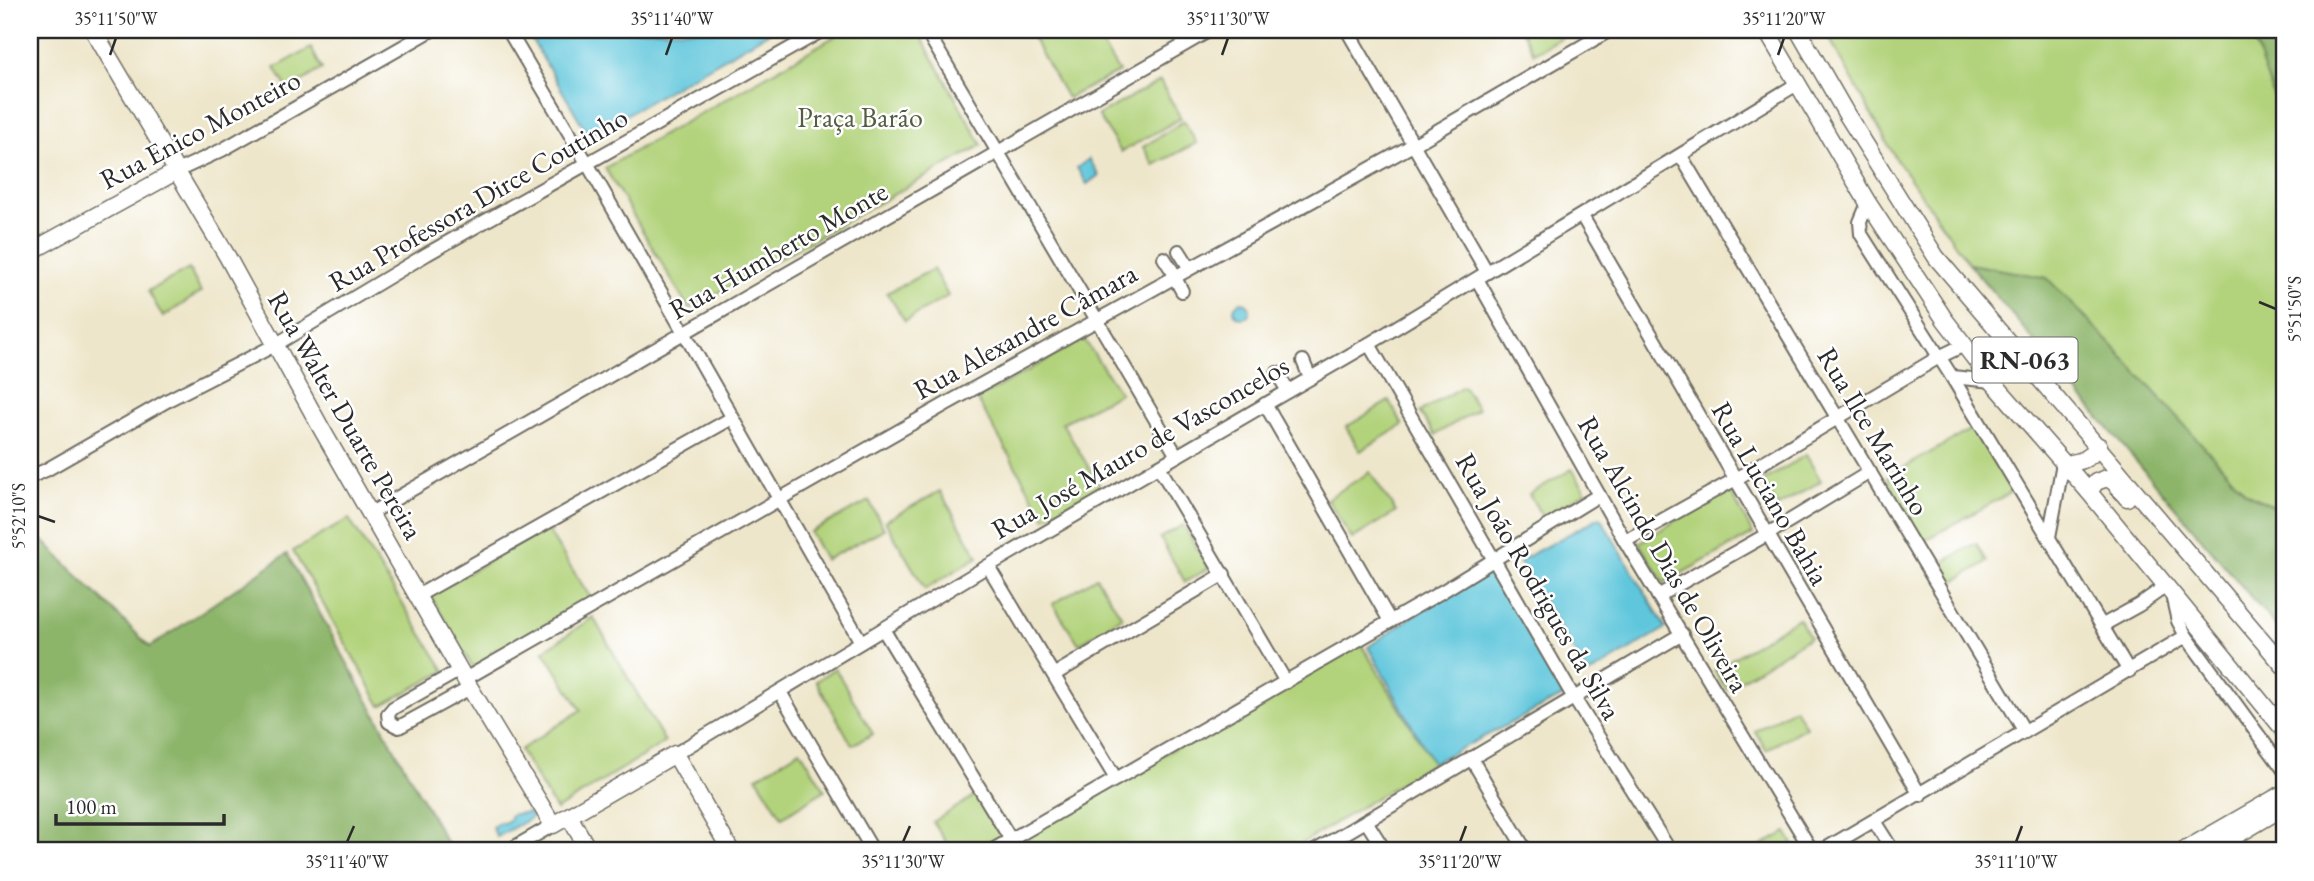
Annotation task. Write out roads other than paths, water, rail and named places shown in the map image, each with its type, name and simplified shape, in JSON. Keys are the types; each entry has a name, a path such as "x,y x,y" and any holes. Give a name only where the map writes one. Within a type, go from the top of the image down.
{"main road":[{"name":"Rua Walter Duarte Pereira","path":"93,30 177,171 465,679 553,825"},
{"name":"RN-063","path":"1766,30 1868,203 1926,293 1964,345 2089,492 2284,730"},
{"name":"RN-063","path":"1798,30 1847,115 1936,257 2284,666"},
{"name":"Rua Enico Monteiro","path":"30,251 177,171"},
{"path":"2064,464 2080,463 2088,459 2099,446"},
{"path":"2089,492 2096,482 2107,478 2115,482 2149,524 2169,530"},
{"path":"675,754 731,851"},
{"name":"Rua José Mauro de Vasconcelos","path":"553,825 675,754"},
{"path":"2183,851 2284,793"},
{"path":"2210,851 2284,807"},
{"path":"569,816 589,851"}],"street":[{"name":"Rua Enico Monteiro","path":"177,171 222,150 432,30"},
{"path":"508,30 861,642"},
{"name":"Rua Professora Dirce Coutinho","path":"30,477 170,399 275,345 427,254 823,30"},
{"path":"926,30 1177,456"},
{"name":"Rua Humberto Monte","path":"371,513 997,150 1210,30"},
{"name":"Rua Alcindo Dias de Oliveira","path":"1347,30 1413,145 1625,541 1812,851"},
{"name":"Rua Alexandre Câmara","path":"465,679 1174,275 1413,145 1610,30"},
{"name":"Rua José Mauro de Vasconcelos","path":"675,754 988,566 1369,344 1797,84"},
{"name":"Rua Ilce Marinho","path":"1681,156 2025,732"},
{"path":"1868,203 1860,222 1861,234 1952,377 2129,671"},
{"name":"Rua Luciano Bahia","path":"1582,216 1920,795"},
{"path":"1179,251 1189,267"},
{"path":"1164,258 1182,291"},
{"name":"Rua João Rodrigues da Silva","path":"1369,344 1574,698 1670,851"},
{"path":"1625,541 1734,480 1939,357 1964,345"},
{"path":"1303,361 1310,378"},
{"path":"1277,373 1288,391"},
{"path":"1952,377 1992,381"},
{"path":"1265,404 1390,621"},
{"path":"419,595 732,418"},
{"path":"2049,537 2064,464"},
{"path":"1159,467 1286,682"},
{"path":"1658,596 1870,472"},
{"path":"991,851 1443,591 1599,495"},
{"path":"988,566 1116,779"},
{"path":"1055,674 1224,574"},
{"path":"2103,625 2169,589 2178,621 2186,636 2284,770"},
{"path":"883,629 1012,840"},
{"path":"1315,851 1682,634"},
{"path":"1822,851 2186,636"},
{"path":"465,679 399,727 393,726 388,720 388,714 393,708 465,679"},
{"path":"780,691 873,851"},
{"path":"1471,758 1526,851"},
{"path":"1366,821 1385,851"},
{"path":"1874,821 1893,851"},
{"name":"Rua José Mauro de Vasconcelos","path":"508,851 553,825"}],"water":[{"path":"526,30 773,30 589,136"},
{"path":"1089,159 1099,175 1087,184 1077,168"},
{"path":"1242,302 1248,304 1248,316 1242,318 1236,316 1234,310 1236,304"},
{"path":"1600,517 1666,628 1588,675 1519,561"},
{"path":"1492,562 1569,693 1433,763 1368,647"},
{"path":"528,812 532,817 497,837 492,827 509,820 511,815"}],"park label":[{"name":"Praça Barão","path":"860,117"}]}
